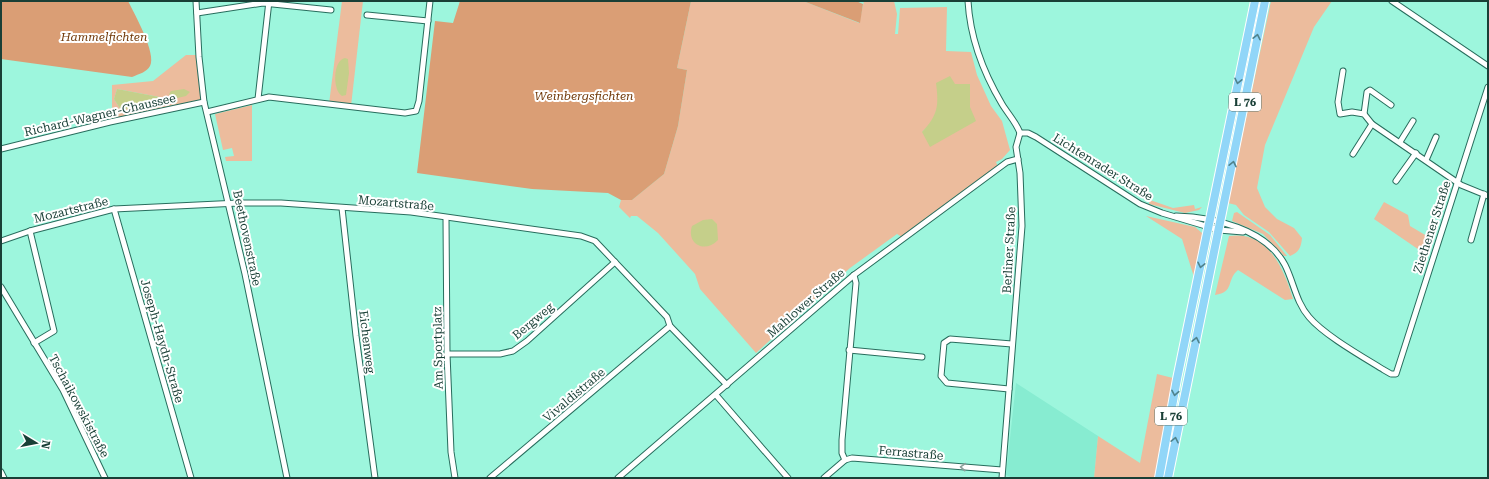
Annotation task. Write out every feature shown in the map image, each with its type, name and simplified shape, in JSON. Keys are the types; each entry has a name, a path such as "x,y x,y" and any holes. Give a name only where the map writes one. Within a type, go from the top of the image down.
{"main road":[{"name":"L 76","path":"1159,478 1209,223 1255,1"},
{"name":"L 76","path":"1168,478 1265,1"}],"street":[{"name":"Beethovenstraße","path":"196,1 199,57 204,102 230,204 287,478"},
{"path":"207,112 258,99 273,98 406,112 416,111 419,101 430,1"},
{"path":"968,1 970,23 979,56 991,83 1020,133"},
{"path":"1392,1 1488,66"},
{"path":"197,12 269,2 331,10"},
{"path":"258,99 269,2"},
{"path":"367,15 428,21"},
{"path":"1343,71 1338,96 1340,114 1352,112 1364,114 1372,124 1461,185 1486,195 1471,240"},
{"name":"Ziethener Straße","path":"1396,374 1488,87"},
{"path":"1364,114 1367,92 1370,90 1391,105"},
{"name":"Richard-Wagner-Chaussee","path":"1,149 110,122 204,102"},
{"path":"1400,142 1413,121"},
{"path":"1353,154 1372,124"},
{"name":"Berliner Straße","path":"1002,478 1022,226 1016,142 1020,133"},
{"name":"Lichtenrader Straße","path":"1020,133 1028,133 1036,137 1140,204 1162,213 1246,232 1260,238 1278,254 1286,267 1298,302 1310,318 1384,370 1391,374 1396,374"},
{"path":"1426,160 1436,137"},
{"path":"1396,181 1416,153"},
{"name":"Mahlower Straße","path":"618,478 854,275 1007,162 1018,159"},
{"name":"Mozartstraße","path":"1,241 30,231 114,209 281,203 411,212 581,236 595,240 667,317 670,326 727,385"},
{"name":"Eichenweg","path":"342,208 356,336 375,478"},
{"name":"Joseph-Haydn-Straße","path":"114,209 190,478"},
{"name":"Lichtenrader Straße","path":"1176,216 1198,216 1209,223 1246,232"},
{"name":"Am Sportplatz","path":"446,218 447,354 451,452 454,478"},
{"path":"30,231 54,331 34,343"},
{"name":"Bergweg","path":"447,354 500,354 513,351 527,342 615,262"},
{"path":"845,460 842,453 842,440 856,283 854,275"},
{"name":"Tschaikowskistraße","path":"1,287 63,390 105,478"},
{"name":"Vivaldistraße","path":"490,478 670,326"},
{"path":"1009,389 947,383 941,376 944,344 950,339 1012,344"},
{"path":"849,350 922,357"},
{"path":"716,395 788,478"},
{"name":"Ferrastraße","path":"824,478 845,460 852,458 1002,470"},
{"path":"1,472 4,478"}],"shaded area":[{"path":"342,1 363,1 351,106 329,104"},
{"path":"691,1 803,1 859,23 864,1 894,1 897,14 895,34 898,34 900,8 947,7 946,51 971,52 977,75 991,106 1002,121 1010,150 1002,159 996,162 998,167 902,237 897,234 850,268 756,353 700,289 695,274 658,233 637,216 631,216 630,218 619,207 621,200 632,200 664,174 678,126 687,70 677,68","holes":["970,84 970,107 922,132 933,121 939,102"]},
{"path":"1271,1 1332,1 1314,27 1265,145 1257,188 1265,207 1277,219 1294,228 1302,238 1299,249 1296,253 1290,256 1269,232 1244,215 1236,205 1228,203"},
{"path":"186,55 197,55 202,102 112,121 112,85 153,81","holes":["117,89 159,97 121,110 114,99"]},
{"path":"345,58 348,59 349,73 346,95 342,96 337,88 335,76 338,64"},
{"path":"950,76 955,84 970,84 970,107 976,121 930,147 922,132 936,110 936,83"},
{"path":"117,89 159,97 161,102 121,110 114,99"},
{"path":"184,89 190,92 186,96 173,99 169,94 171,91"},
{"path":"252,105 252,161 226,161 225,157 234,156 232,148 223,150 215,114"},
{"path":"1150,200 1173,208 1194,205 1195,209 1202,207 1199,210 1185,213 1149,204"},
{"path":"1384,202 1408,215 1410,226 1432,239 1428,256 1374,219"},
{"path":"1237,212 1270,235 1287,256 1284,256 1263,234 1232,221 1234,213"},
{"path":"1146,216 1195,227 1202,233 1194,277 1182,239"},
{"path":"712,219 717,224 718,240 708,246 698,245 692,238 692,226 703,220"},
{"path":"1229,236 1243,236 1254,239 1264,245 1279,264 1293,299 1285,300 1238,270 1234,274 1228,288 1225,291 1215,295"},
{"path":"1157,374 1173,378 1155,478 1094,478 1098,436 1140,463"},
{"path":"1016,383 1098,436 1094,478 1013,478 1006,475"}],"green space":[{"name":"Hammelfichten","path":"1,1 128,1 148,43 151,60 150,66 145,71 132,77 1,59"},
{"name":"Weinbergsfichten","path":"460,1 691,1 677,68 687,70 678,126 664,174 632,200 621,200 608,193 532,189 417,173 435,21 453,23"},
{"path":"803,1 856,1 863,4 860,23"}]}
